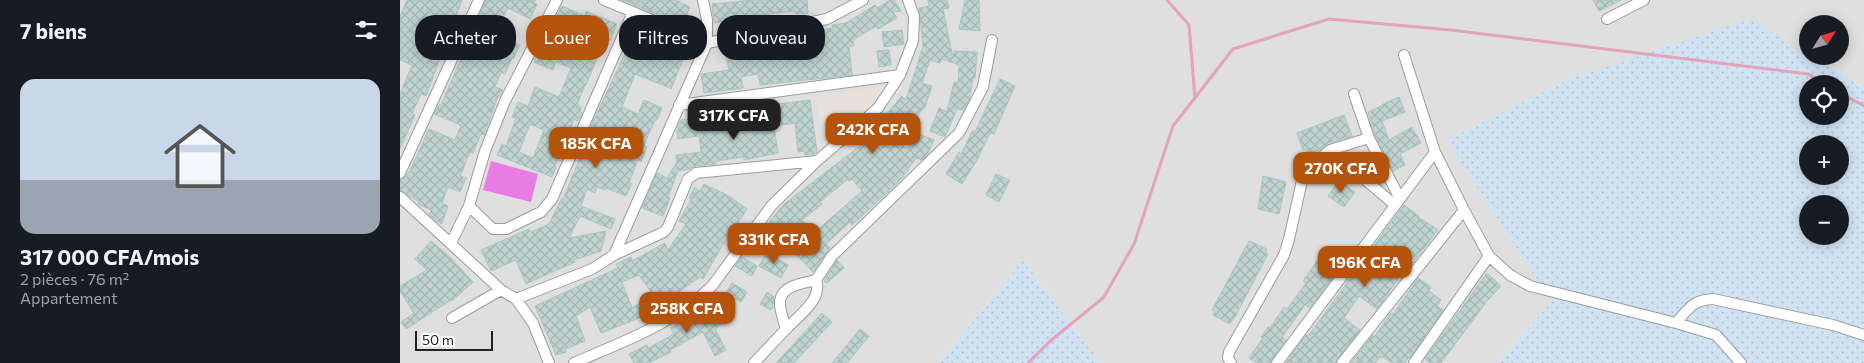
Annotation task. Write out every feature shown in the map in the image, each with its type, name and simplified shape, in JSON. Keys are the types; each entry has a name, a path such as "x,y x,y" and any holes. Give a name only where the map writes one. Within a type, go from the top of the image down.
{"street":[{"path":"400,173 479,0"},
{"path":"451,242 469,206 485,151 505,101 557,0"},
{"path":"604,0 640,15"},
{"path":"703,0 706,15"},
{"path":"707,43 827,19 863,0"},
{"path":"574,363 650,330 703,295 712,286 766,211 817,162 878,108 900,75 913,41 914,16 908,0"},
{"path":"1607,19 1644,0"},
{"path":"469,206 492,229 506,229 541,212 552,199 633,12"},
{"path":"786,329 780,301 784,293 792,286 816,280 832,256 959,133 983,87 992,40"},
{"path":"1404,55 1435,152 1489,256 1510,274 1530,286 1716,335 1741,363"},
{"path":"614,255 699,60"},
{"path":"679,105 900,75"},
{"path":"1354,94 1369,138 1397,202"},
{"path":"1231,363 1228,358 1229,352 1284,255 1290,239 1304,172 1330,150 1369,138"},
{"path":"1330,150 1397,202"},
{"path":"1277,363 1435,152"},
{"path":"516,299 592,269 614,255 664,232 668,227 688,179 696,173 817,162"},
{"path":"400,197 451,242 500,290 516,299 534,323 549,363"},
{"path":"1342,363 1464,210"},
{"path":"1414,363 1489,256"},
{"path":"754,363 814,299 818,287 816,280"},
{"path":"452,318 500,290"},
{"path":"1676,323 1694,303 1714,299 1832,324 1864,335"}],"shaded area":[{"path":"400,0 1864,0 1864,88 1849,79 1849,75 1843,75 1827,65 1849,65 1849,15 1799,15 1799,49 1750,20 1572,78 1448,140 1551,302 1498,363 1101,363 1023,260 939,363 400,363"},
{"path":"1750,19 1799,49 1799,65 1827,65 1843,75 1799,75 1799,125 1849,125 1849,79 1864,88 1864,363 1498,363 1551,302 1447,140 1572,78"},
{"path":"889,85 853,126 827,154 816,96"},
{"path":"491,161 538,174 531,202 483,190"},
{"path":"1023,260 1101,363 939,363"}],"building":[{"path":"407,0 462,0 456,15 415,15 415,60 440,60 426,96 421,94 412,114 415,115 400,149 400,94 412,65 400,60 400,16"},
{"path":"486,0 536,0 534,3 537,4 532,15 526,15 526,17 508,8 504,15 480,15"},
{"path":"622,0 676,0 690,7 686,15 658,15"},
{"path":"753,0 807,0 808,13 796,14 795,11 768,15 717,15 717,23 714,23 712,4"},
{"path":"890,0 894,0 901,11 893,12 897,18 878,29 876,26 853,40 854,46 849,46 852,75 760,85 758,74 741,77 743,88 704,93 701,74 729,70 727,60 825,60 825,29 833,28 832,25 846,23 875,5 877,8"},
{"path":"928,0 947,0 949,8 943,9 953,58 954,51 977,52 975,78 973,78 969,100 963,110 957,109 945,137 930,131 939,108 947,112 954,82 958,83 959,65 942,59 940,63 930,60 922,83 932,86 925,107 894,140 907,149 919,134 934,140 928,153 922,160 916,158 895,185 852,225 850,222 826,244 830,248 813,272 780,238 772,248 758,236 783,205 869,139 867,137 902,96 906,100 923,46 919,8 929,6","holes":["848,179 849,181 852,179 862,191 815,232 802,220 822,204 820,202"]},
{"path":"965,0 979,0 980,31 959,29"},
{"path":"1593,0 1621,0 1599,11"},
{"path":"562,6 583,15 558,15"},
{"path":"586,11 596,15 585,15"},
{"path":"609,21 617,24 609,41"},
{"path":"902,30 904,44 884,47 882,32"},
{"path":"516,43 520,45 516,53"},
{"path":"889,50 891,65 879,67 877,51"},
{"path":"460,60 511,60 505,74 501,72 495,87 503,90 497,99 484,135 481,134 473,153 470,152 460,176 466,178 460,192 448,187 442,203 448,206 442,224 429,215 431,210 418,204 419,202 400,190 400,180 409,173 429,129 455,140 461,125 434,114 439,105 441,105"},
{"path":"535,60 596,60 577,105 581,107 580,112 582,113 578,121 574,119 552,177 497,155 502,144 506,146 516,118 512,117 518,102 528,106 535,87 559,97 571,68 556,62 553,70 534,62","holes":["530,124 544,130 533,158 519,152"]},
{"path":"622,60 683,60 671,89 671,86 670,88 635,74 622,107 638,114 644,100 662,108 644,145 647,147 641,162 638,160 629,183 632,183 626,196 606,188 605,190 597,187 595,193 587,189 581,206 615,219 611,229 580,216 569,238 606,231 601,251 574,260 575,262 526,284 516,260 491,271 481,250 529,229 531,232 549,224 563,199 593,127 591,126"},
{"path":"1000,79 1015,86 994,134 990,133 977,160 962,184 946,174 959,152 961,154 973,130 975,132"},
{"path":"1399,97 1405,112 1382,121 1389,140 1412,127 1421,143 1400,154 1405,165 1393,171 1375,135 1368,112"},
{"path":"810,100 817,152 814,154 805,155 804,151 798,152 795,123 774,126 778,153 744,160 744,157 716,161 716,164 695,166 678,171 663,216 642,208 657,173 667,178 677,162 676,155 701,152 699,136 678,139 677,129 681,120 701,117 700,114 718,112 718,110 731,108 731,112"},
{"path":"1344,115 1352,136 1328,143 1321,149 1308,154 1306,149 1303,150 1297,133"},
{"path":"996,174 1010,180 999,202 986,195"},
{"path":"1263,176 1286,182 1279,214 1258,209"},
{"path":"1339,180 1355,192 1344,207 1328,196"},
{"path":"704,184 729,196 747,209 703,279 700,277 673,296 674,298 662,307 660,305 639,318 601,333 590,307 576,316 585,341 565,349 566,352 556,355 535,306 618,268 616,264 631,257 632,261 665,243 668,250 686,224 679,221 691,200 689,198 695,187 700,191","holes":["639,275 653,295 632,308 622,282"]},
{"path":"1404,205 1438,230 1411,265 1392,255 1383,268 1398,279 1377,309 1359,296 1344,318 1360,330 1335,363 1286,363 1306,335 1308,336"},
{"path":"431,241 450,257 473,282 452,301 406,329 401,322 414,313 400,291 400,286 427,270 415,259"},
{"path":"1249,241 1267,249 1265,253 1268,254 1236,315 1231,323 1228,323 1213,315 1215,312 1212,310"},
{"path":"1332,247 1344,255 1339,262 1342,265 1310,308 1305,305 1282,337 1286,340 1270,363 1257,363 1249,358 1268,327 1270,328 1284,307 1287,309 1306,283 1303,281 1321,255 1324,257"},
{"path":"767,252 788,265 781,278 759,266"},
{"path":"742,257 757,266 752,276 735,266"},
{"path":"837,260 844,268 827,283 824,281"},
{"path":"1487,273 1501,286 1487,301 1441,363 1430,363 1425,359"},
{"path":"1418,278 1431,287 1429,291 1441,300 1437,306 1443,310 1411,356 1404,363 1392,363 1380,357 1375,363 1351,363 1373,335 1375,336 1391,313 1393,314"},
{"path":"732,283 747,292 741,302 726,293"},
{"path":"767,292 774,297 771,310 760,304"},
{"path":"712,297 725,321 715,329 726,350 715,356 703,332 649,363 634,363 629,354 647,345 648,348 674,334 671,328 686,320 684,317"},
{"path":"822,313 832,322 794,363 776,363"},
{"path":"860,329 869,336 847,363 832,363"}],"waterway":[{"path":"1167,0 1189,25 1195,98"},
{"path":"1028,363 1049,342 1104,297 1134,244 1173,126 1233,49 1329,19 1451,30 1810,75"},
{"path":"1849,98 1864,106"}]}
